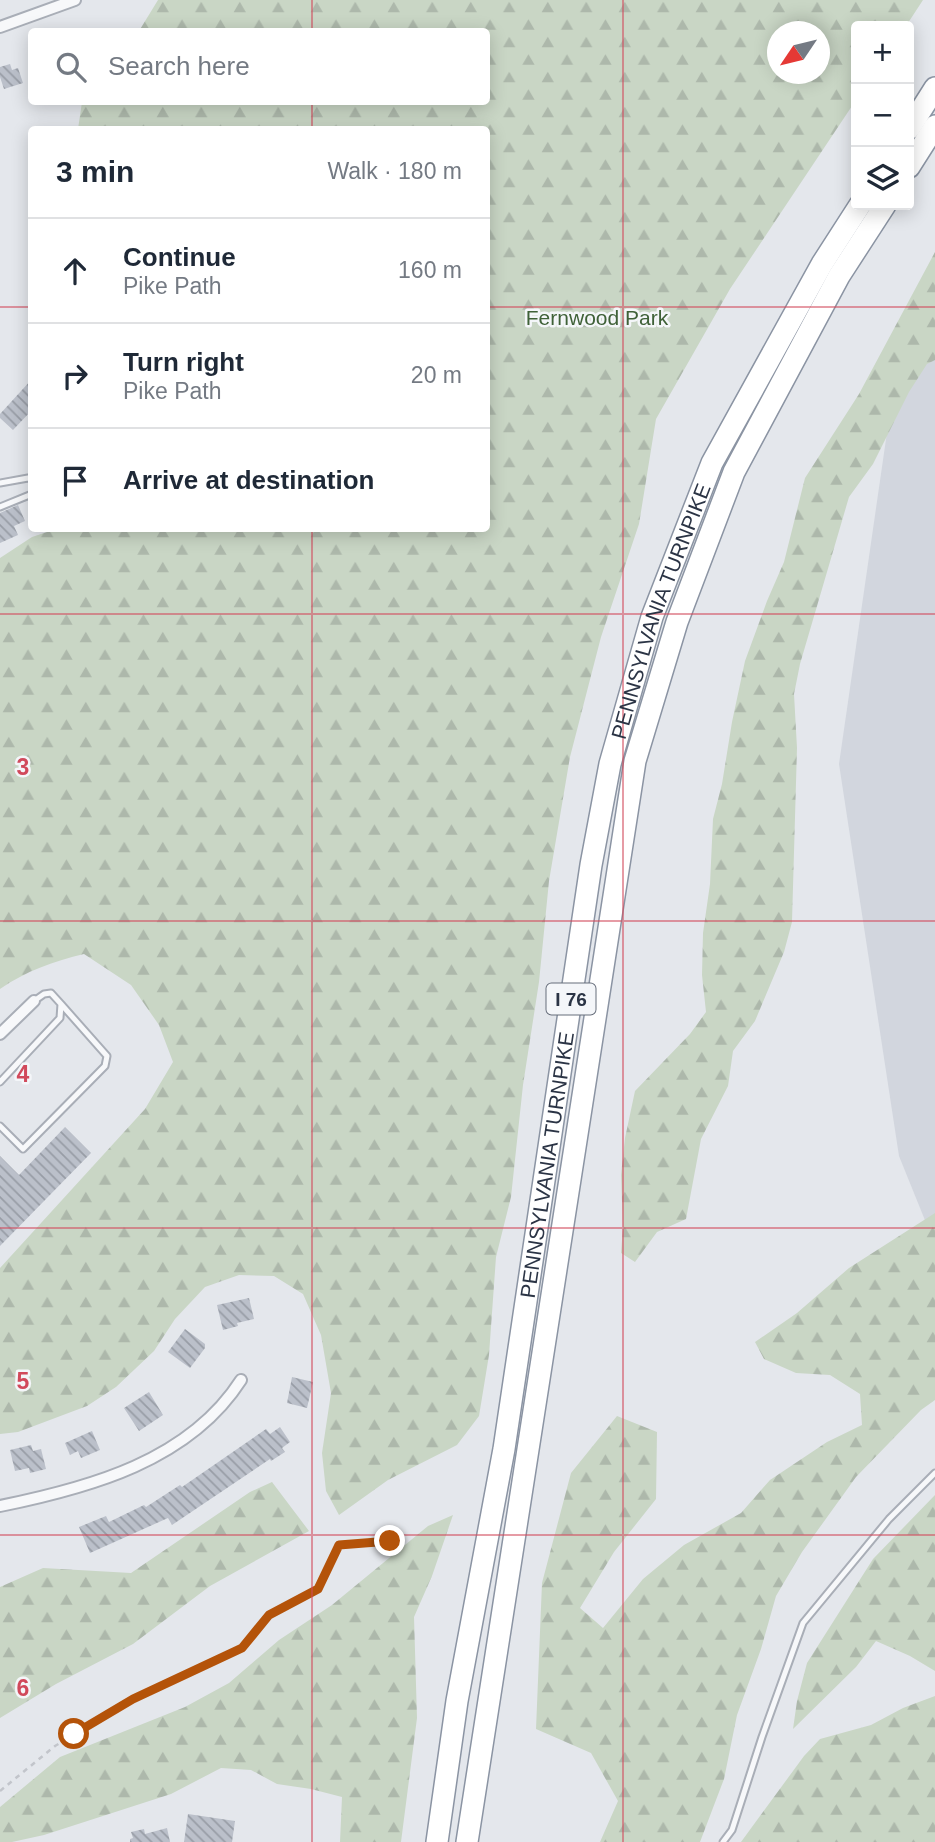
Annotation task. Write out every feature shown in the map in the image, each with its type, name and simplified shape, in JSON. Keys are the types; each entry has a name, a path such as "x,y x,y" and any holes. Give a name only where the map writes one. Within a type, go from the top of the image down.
{"highway":[{"path":"914,121 935,88"},
{"path":"914,159 935,127"},
{"name":"PENNSYLVANIA TURNPIKE","path":"437,1842 457,1700 504,1449 591,865 610,764 652,617 712,463 822,264 857,210"},
{"name":"PENNSYLVANIA TURNPIKE","path":"467,1842 635,761 677,622 734,472 839,276 882,210"}],"street":[{"path":"0,27 75,0"},
{"path":"0,1034 34,1001"},
{"path":"0,1506 76,1489 133,1467 186,1437 214,1415 241,1380"}],"lane":[{"path":"0,483 28,478"},
{"path":"0,507 28,496"},
{"path":"0,1126 23,1149 105,1066 107,1056 51,993 34,1001"},
{"path":"0,1082 60,1018 61,1004"},
{"path":"723,1842 732,1830 803,1623 889,1519 935,1474"}],"path":[{"path":"0,1791 55,1746 133,1699 242,1648 269,1615 318,1589 339,1545 390,1541"}],"shaded area":[{"path":"905,308 935,315 935,1245 899,1156 839,764"}],"green space":[{"name":"Fernwood Park","path":"158,0 923,0 909,21 851,21 851,108 730,289 656,419 639,524 601,637 570,757 549,881 539,982 523,1085 511,1197 496,1257 489,1355 479,1416 457,1445 388,1480 339,1515 326,1491 322,1453 331,1393 321,1335 303,1294 274,1276 239,1275 205,1287 175,1319 154,1351 116,1387 87,1406 18,1432 0,1434 0,1268 145,1109 173,1062 159,1025 131,985 84,954 40,967 0,989 0,558 32,537 47,532 490,532 490,126 78,126 82,105 490,105 490,28 141,28"},
{"path":"935,252 935,360 927,364 909,392 873,464 849,497 800,664 794,694 797,748 792,922 784,952 755,1021 733,1051 728,1086 701,1139 686,1219 657,1232 635,1262 621,1253 621,1175 625,1138 635,1091 690,1034 706,1012 702,975 703,933 710,884 713,819 745,661 784,562 805,478 859,394"},
{"path":"935,1213 935,1400 921,1410 856,1477 802,1552 776,1596 761,1649 737,1715 724,1779 700,1842 600,1842 618,1801 591,1753 536,1729 542,1583 571,1473 617,1416 657,1432 656,1499 614,1552 580,1608 603,1628 643,1579 684,1545 741,1513 770,1480 827,1442 862,1425 860,1394 830,1375 796,1373 764,1359 755,1342 797,1313 849,1268"},
{"path":"272,1482 309,1531 210,1586 133,1644 56,1684 0,1718 0,1587 43,1568 131,1573 250,1492"},
{"path":"935,1495 935,1671 876,1641 856,1667 793,1729 807,1663 873,1559"},
{"path":"453,1515 432,1576 414,1617 417,1718 401,1842 340,1842 342,1797 277,1784 251,1770 221,1768 171,1794 44,1835 0,1842 0,1807 60,1757 185,1707 229,1683 279,1640 332,1605 428,1526"},
{"path":"935,1696 935,1842 741,1842 804,1756 820,1739 871,1725 903,1708"}],"building":[{"path":"10,64 12,70 18,68 23,83 4,89 0,67"},
{"path":"28,383 28,414 13,430 0,418 0,414"},
{"path":"18,505 25,521 14,526 18,535 0,543 0,513"},
{"path":"65,1127 91,1153 0,1246 0,1156 19,1175"},
{"path":"249,1298 254,1319 223,1330 217,1305"},
{"path":"185,1329 205,1344 205,1348 190,1368 168,1352"},
{"path":"292,1377 313,1382 307,1408 287,1403"},
{"path":"149,1392 163,1415 139,1431 124,1408"},
{"path":"280,1427 290,1442 282,1448 285,1452 271,1461 270,1459 172,1525 168,1518 90,1553 79,1527 106,1516 109,1522 144,1505 146,1507 180,1485 182,1487 266,1429 270,1434"},
{"path":"92,1431 100,1450 81,1458 78,1451 70,1455 65,1443"},
{"path":"31,1445 33,1451 41,1449 46,1469 30,1473 29,1468 15,1471 10,1450"},
{"path":"188,1814 235,1821 232,1842 184,1842"},
{"path":"167,1828 170,1842 130,1842 133,1838 131,1832 144,1829 145,1834"}],"route":[{"path":"74,1734 133,1699 242,1648 269,1615 318,1589 339,1545 390,1541"}]}
